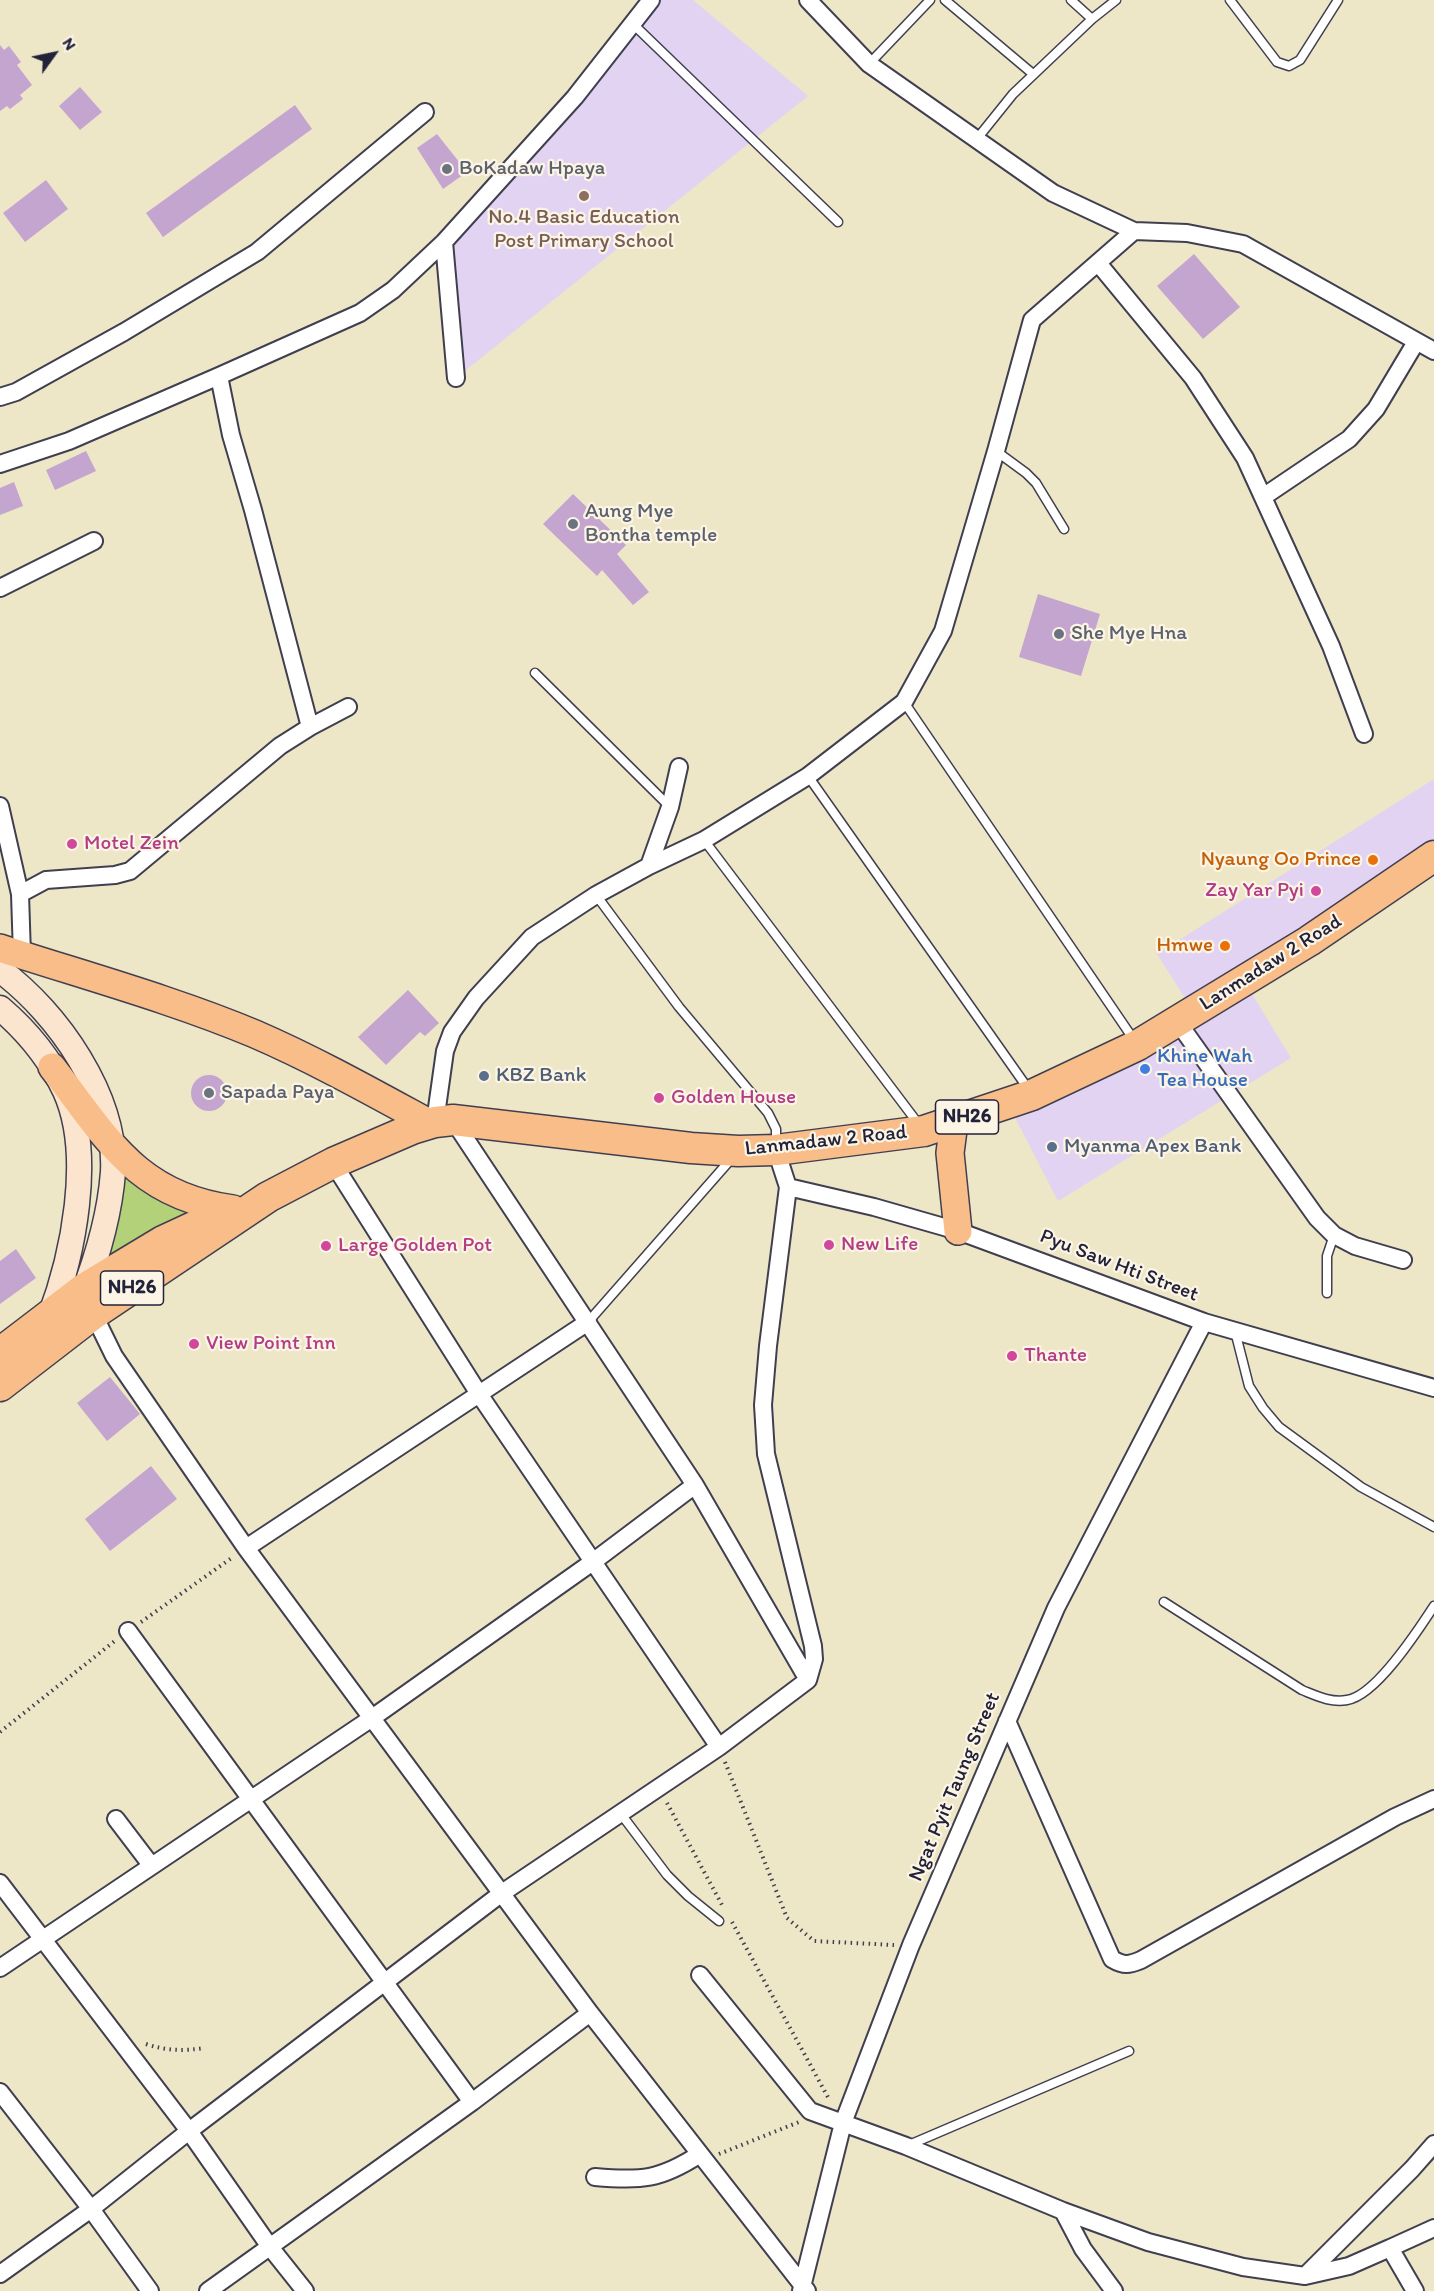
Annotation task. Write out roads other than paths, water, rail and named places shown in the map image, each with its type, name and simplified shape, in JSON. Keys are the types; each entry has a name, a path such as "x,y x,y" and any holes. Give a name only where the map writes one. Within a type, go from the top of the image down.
{"highway":[{"name":"Lanmadaw 2 Road","path":"439,1121 738,1151 776,1150 924,1131 1032,1095 1138,1045 1309,941 1434,856"},
{"name":"NH26","path":"89,1302 268,1197 333,1163 439,1121"},
{"name":"NH26","path":"0,1353 57,1326 163,1241 232,1209 268,1197"},
{"name":"NH26","path":"0,1386 33,1360 57,1326"}],"main road":[{"path":"7,958 200,1013 321,1064 439,1121"},
{"path":"7,958 79,1057 100,1102 111,1143 113,1171 89,1302"},
{"path":"0,1008 30,1038 111,1143 143,1176 194,1202 232,1209"},
{"path":"52,1067 66,1093 75,1124 79,1156 76,1221 65,1268 57,1326"},
{"path":"954,1122 950,1153 958,1231"}],"street":[{"path":"0,464 69,441 360,313 393,290 444,242 575,97 651,0"},
{"path":"808,0 869,64 1053,194 1134,231 1187,232 1243,244 1434,351"},
{"path":"0,397 16,392 124,333 257,252 425,112"},
{"path":"808,1680 695,1485 588,1322 439,1121 445,1051 452,1032 476,998 532,937 596,895 704,840 808,776 904,702 943,631 1032,320 1134,231"},
{"path":"444,242 456,378"},
{"path":"1098,263 1193,378 1245,458 1331,646 1364,734"},
{"path":"1263,497 1349,439 1377,409 1416,342"},
{"path":"219,375 231,435 310,727"},
{"path":"0,588 94,541"},
{"path":"20,894 46,880 130,872 280,746 348,707"},
{"path":"649,866 670,807 679,767"},
{"path":"0,806 20,894 7,958"},
{"path":"1177,1021 1317,1218 1334,1235 1355,1246 1403,1260"},
{"path":"0,2274 91,2209 189,2131 502,1893 659,1789 808,1680 814,1659 813,1646 766,1454 763,1405 788,1187 776,1150"},
{"path":"333,1163 479,1394 719,1747"},
{"name":"Pyu Saw Hti Street","path":"788,1187 874,1207 958,1231 1204,1322 1434,1388"},
{"path":"89,1302 114,1356 246,1548 590,2013 804,2289"},
{"path":"246,1548 588,1322"},
{"name":"Ngat Pyit Taung Street","path":"804,2289 843,2124 911,1946 1056,1608 1204,1322"},
{"path":"0,1968 372,1718 594,1562 695,1485"},
{"path":"128,1631 472,2102"},
{"path":"1007,1721 1112,1959 1122,1965 1141,1960 1395,1817 1434,1799"},
{"path":"116,1819 151,1865"},
{"path":"0,1883 189,2131 270,2247 304,2291"},
{"path":"700,1975 810,2111 906,2146 1064,2211 1176,2251 1243,2267 1305,2276 1349,2266 1434,2228"},
{"path":"208,2291 472,2102 590,2013"},
{"path":"0,2092 91,2209 150,2291"},
{"path":"1305,2276 1434,2144"},
{"path":"595,2177 648,2179 703,2157"},
{"path":"1064,2211 1083,2249 1114,2291"},
{"path":"1390,2248 1415,2291"}],"lane":[{"path":"869,64 930,0"},
{"path":"945,0 1033,74"},
{"path":"1071,0 1092,20"},
{"path":"976,140 1013,94 1116,0"},
{"path":"1230,0 1277,62 1289,66 1300,60 1338,0"},
{"path":"633,24 838,222"},
{"path":"996,451 1026,472 1036,483 1064,529"},
{"path":"535,673 670,807"},
{"path":"904,702 1138,1045"},
{"path":"808,776 1032,1095"},
{"path":"704,840 924,1131"},
{"path":"596,895 679,1006 768,1113 776,1129 776,1150"},
{"path":"588,1322 738,1151"},
{"path":"1327,1293 1327,1256 1334,1235"},
{"path":"1234,1331 1249,1386 1279,1427 1361,1487 1434,1527"},
{"path":"1164,1602 1302,1690 1327,1700 1349,1700 1367,1690 1402,1653 1434,1606"},
{"path":"621,1814 667,1875 688,1896 719,1921"},
{"path":"906,2146 1129,2051"}],"place":[{"name":"BoKadaw Hpaya","path":"447,169"},
{"name":"No.4 Basic Education Post Primary School","path":"584,196"},
{"name":"Aung Mye Bontha temple","path":"573,524"},
{"name":"She Mye Hna","path":"1059,634"},
{"name":"Motel Zein","path":"72,844"},
{"name":"Nyaung Oo Prince","path":"1373,860"},
{"name":"Zay Yar Pyi","path":"1316,891"},
{"name":"Hmwe","path":"1225,946"},
{"name":"Khine Wah Tea House","path":"1145,1069"},
{"name":"KBZ Bank","path":"484,1076"},
{"name":"Sapada Paya","path":"209,1093"},
{"name":"Golden House","path":"659,1098"},
{"name":"Myanma Apex Bank","path":"1052,1147"},
{"name":"New Life","path":"829,1245"},
{"name":"Large Golden Pot","path":"326,1246"},
{"name":"View Point Inn","path":"194,1344"},
{"name":"Thante","path":"1012,1356"}]}
